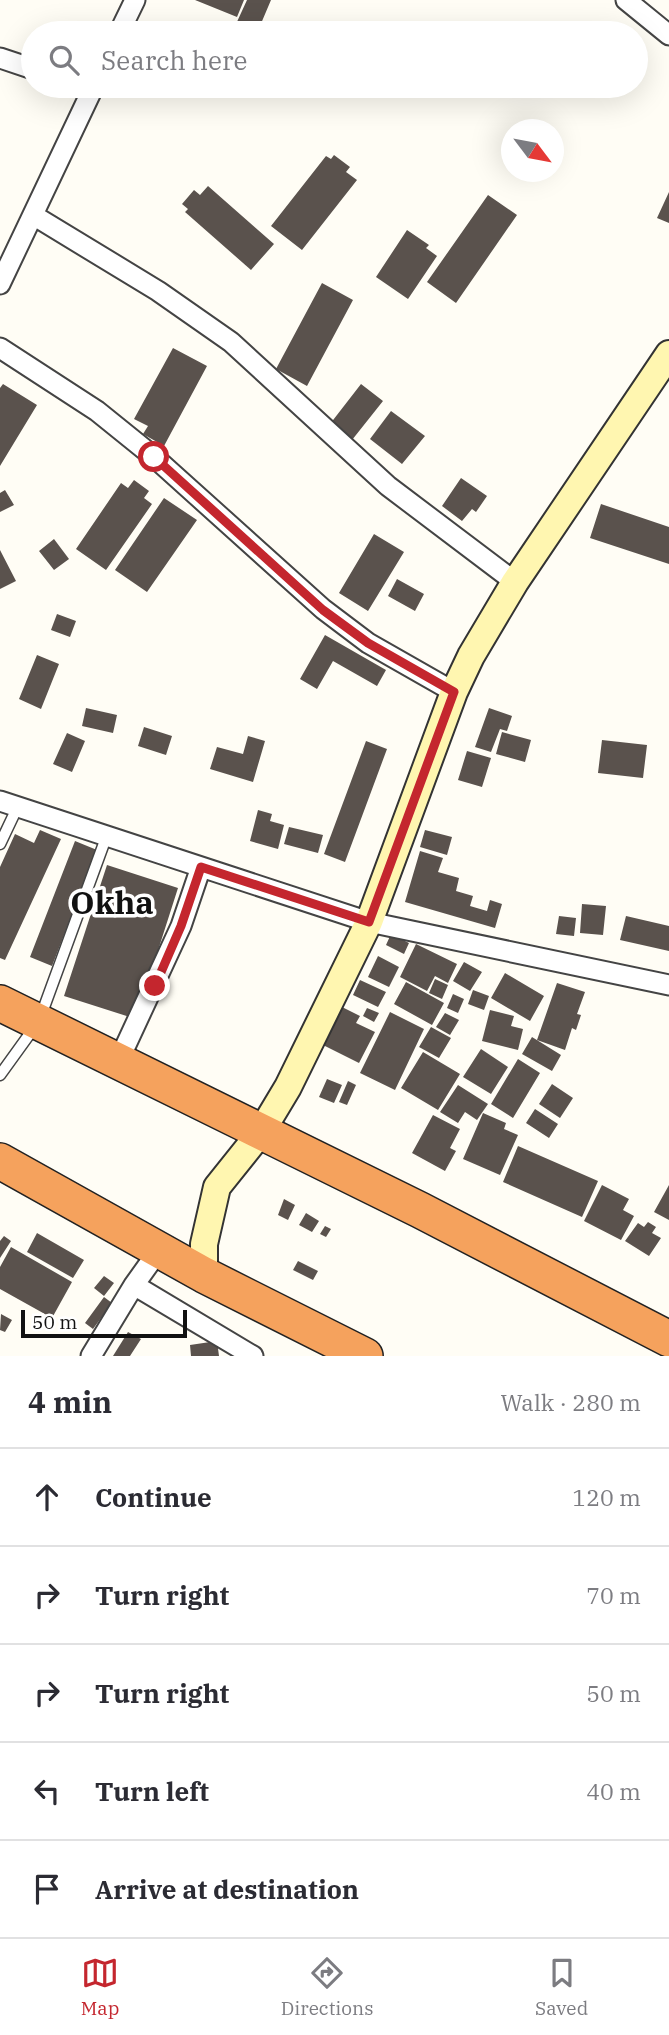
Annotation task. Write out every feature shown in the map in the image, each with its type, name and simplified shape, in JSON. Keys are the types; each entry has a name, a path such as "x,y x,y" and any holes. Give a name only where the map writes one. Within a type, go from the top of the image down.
{"highway":[{"path":"0,1003 420,1210 669,1339"},
{"path":"0,1161 159,1251 365,1356"}],"street":[{"path":"125,21 135,0"},
{"path":"626,0 669,35"},
{"path":"0,58 21,65"},
{"path":"0,284 86,98"},
{"path":"33,215 159,291 230,342 388,486 515,582"},
{"path":"0,348 97,411 154,457 323,610 368,643 454,692"},
{"path":"204,1275 204,1244 217,1187 261,1132 288,1087 369,922 454,692 471,656 515,582 669,354"},
{"path":"9,803 369,922 669,985"},
{"path":"118,1062 181,926 201,867"},
{"path":"91,1356 134,1285 159,1251"},
{"path":"134,1285 253,1356"}],"lane":[{"path":"0,844 9,803"},
{"path":"0,1076 40,1021 107,835"}],"building":[{"path":"195,0 244,0 237,17"},
{"path":"247,0 271,0 262,21 237,21"},
{"path":"334,155 350,167 346,172 357,180 302,250 271,226 326,156 331,159"},
{"path":"208,186 274,244 251,270 185,212 188,209 182,204 194,190 200,195"},
{"path":"669,192 669,223 657,218"},
{"path":"488,195 517,215 456,303 427,282"},
{"path":"407,230 429,245 426,248 437,256 408,299 376,277"},
{"path":"322,283 353,300 307,386 276,369"},
{"path":"173,348 207,366 164,446 143,434 148,426 134,419"},
{"path":"3,384 37,405 0,466 0,388"},
{"path":"361,384 383,401 352,440 330,424"},
{"path":"391,411 425,436 402,464 370,439"},
{"path":"461,478 487,496 476,512 472,509 462,521 442,506"},
{"path":"134,480 149,491 144,498 152,504 106,570 76,549 121,483 128,488"},
{"path":"5,490 14,505 0,512 0,493"},
{"path":"164,498 197,520 147,592 115,570"},
{"path":"601,504 669,527 669,564 590,538"},
{"path":"374,534 404,552 368,611 339,593"},
{"path":"54,539 69,559 54,570 39,551"},
{"path":"0,550 16,581 0,589"},
{"path":"397,579 424,594 415,611 388,596"},
{"path":"57,614 76,621 70,637 51,630"},
{"path":"325,635 386,670 377,686 333,661 317,689 300,679"},
{"path":"37,655 59,664 41,709 19,699"},
{"path":"86,708 117,715 113,733 82,726"},
{"path":"489,708 512,716 507,731 500,729 491,752 475,747"},
{"path":"144,727 172,736 166,755 138,746"},
{"path":"502,732 531,740 525,762 496,754"},
{"path":"67,733 85,741 72,772 53,764"},
{"path":"248,736 265,741 253,782 210,769 217,747 243,754"},
{"path":"602,740 647,745 643,778 598,773"},
{"path":"366,741 387,749 345,862 324,854"},
{"path":"467,751 491,758 482,787 458,780"},
{"path":"258,810 272,814 270,821 284,825 278,849 250,841"},
{"path":"289,827 323,835 318,853 284,844"},
{"path":"40,830 61,839 5,960 0,958 0,867 15,834 34,843"},
{"path":"425,830 452,837 447,855 420,847"},
{"path":"75,841 97,850 52,966 30,957"},
{"path":"420,851 443,858 438,872 459,878 456,891 473,896 470,906 487,911 490,900 502,904 495,928 405,902"},
{"path":"107,865 178,888 136,1019 64,996"},
{"path":"582,904 606,906 603,935 580,933"},
{"path":"559,916 576,918 574,936 556,934"},
{"path":"626,916 669,926 669,951 620,940"},
{"path":"391,934 409,943 404,954 386,945"},
{"path":"416,944 457,964 448,983 435,976 427,991 400,977"},
{"path":"378,956 399,967 389,987 368,977"},
{"path":"464,962 482,972 470,991 453,981"},
{"path":"505,973 544,996 530,1021 491,998"},
{"path":"435,979 448,985 442,999 429,993"},
{"path":"360,980 386,992 378,1007 353,995"},
{"path":"406,982 444,1003 432,1025 394,1004"},
{"path":"557,983 585,992 577,1014 581,1015 576,1030 572,1028 565,1050 537,1040"},
{"path":"473,990 489,996 484,1010 468,1004"},
{"path":"453,994 464,999 458,1013 447,1008"},
{"path":"342,1007 360,1016 356,1023 375,1032 359,1063 323,1045"},
{"path":"367,1008 379,1013 374,1022 363,1016"},
{"path":"490,1010 514,1016 511,1026 523,1029 518,1050 482,1041"},
{"path":"390,1012 424,1029 395,1090 360,1073"},
{"path":"445,1013 459,1020 450,1035 436,1027"},
{"path":"431,1027 451,1038 439,1058 419,1047"},
{"path":"532,1037 561,1055 552,1071 522,1054"},
{"path":"481,1049 508,1067 491,1094 463,1077"},
{"path":"423,1052 460,1074 438,1110 401,1088"},
{"path":"518,1059 540,1073 513,1118 491,1104"},
{"path":"327,1079 342,1085 334,1103 319,1097"},
{"path":"348,1081 356,1085 347,1105 339,1102"},
{"path":"552,1084 573,1098 560,1118 539,1104"},
{"path":"458,1085 488,1104 477,1120 465,1112 458,1123 440,1112"},
{"path":"535,1109 558,1124 549,1138 526,1123"},
{"path":"483,1113 506,1123 504,1129 518,1135 500,1175 463,1159"},
{"path":"433,1115 460,1129 450,1148 456,1151 445,1171 412,1153"},
{"path":"518,1146 598,1181 582,1217 503,1182"},
{"path":"602,1185 629,1199 623,1210 634,1216 621,1240 584,1221"},
{"path":"669,1185 669,1220 654,1212"},
{"path":"284,1199 295,1205 288,1220 278,1215"},
{"path":"306,1213 319,1221 312,1232 299,1225"},
{"path":"648,1222 656,1227 652,1233 661,1238 649,1256 625,1241 638,1223 644,1227"},
{"path":"325,1226 331,1229 326,1237 320,1234"},
{"path":"37,1233 84,1260 73,1278 27,1252"},
{"path":"4,1236 11,1241 0,1258 0,1241"},
{"path":"11,1247 72,1282 52,1318 0,1289 0,1267"},
{"path":"298,1261 318,1271 313,1280 293,1270"},
{"path":"104,1276 114,1283 104,1296 94,1288"},
{"path":"104,1297 112,1303 93,1329 85,1323"},
{"path":"1,1314 12,1320 5,1332 0,1330"},
{"path":"128,1332 141,1339 130,1356 113,1356"},
{"path":"217,1341 219,1356 191,1356 190,1345"}],"district":[{"name":"Okha","path":"112,902"}],"route":[{"path":"154,457 323,610 368,643 454,692 369,922 201,867 181,926 155,986"}]}
